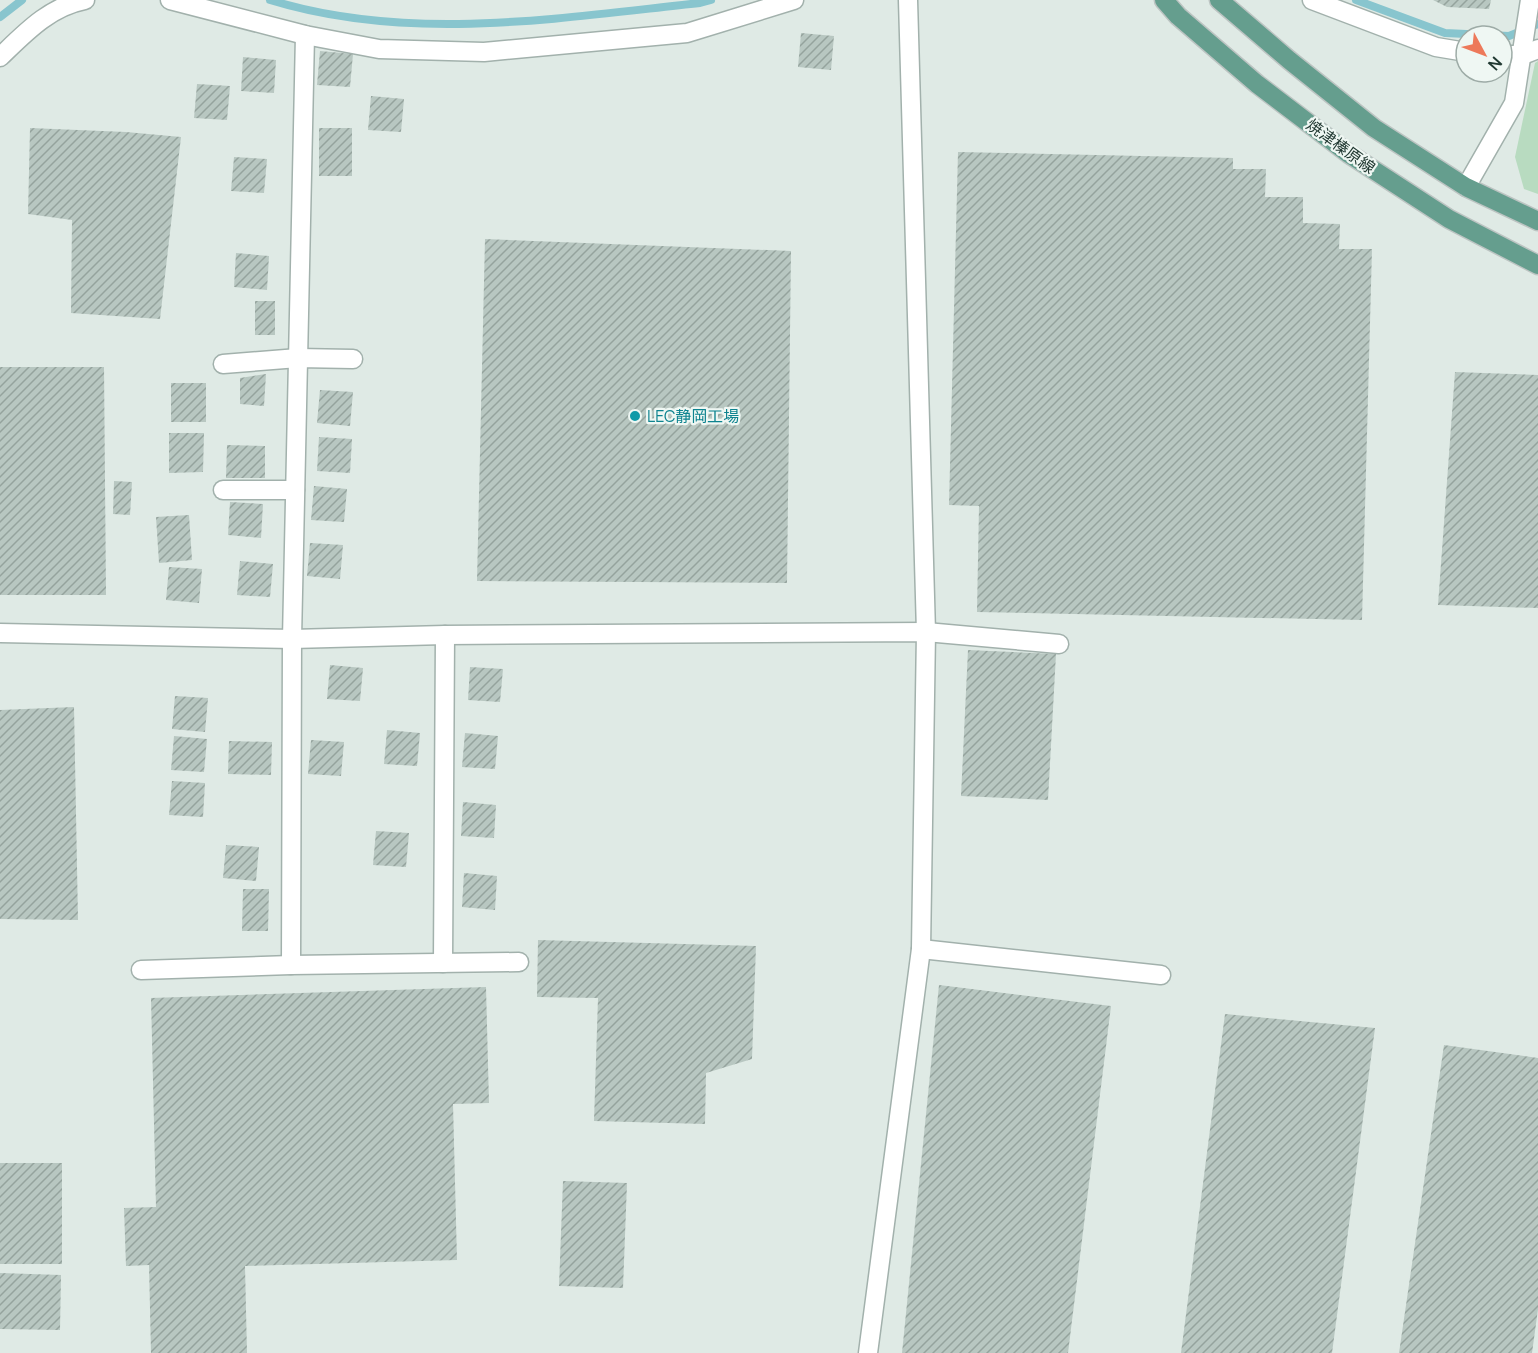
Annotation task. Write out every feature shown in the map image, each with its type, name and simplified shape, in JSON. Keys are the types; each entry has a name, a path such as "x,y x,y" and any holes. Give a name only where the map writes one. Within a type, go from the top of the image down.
{"main road":[{"name":"焼津榛原線","path":"1164,0 1178,16 1257,84 1349,154 1449,219 1538,265"},
{"name":"焼津榛原線","path":"1219,0 1374,128 1466,187 1538,221"}],"street":[{"path":"0,57 36,22 76,2 85,0"},
{"path":"170,0 305,35 379,49 484,52 687,33 794,0"},
{"path":"868,1353 921,949 926,633 908,0"},
{"path":"1312,0 1436,47 1454,50"},
{"path":"1466,187 1514,103 1530,52 1529,7"},
{"path":"291,965 292,639 305,35"},
{"path":"1514,54 1530,52"},
{"path":"223,364 298,358 353,359"},
{"path":"223,490 295,490"},
{"path":"0,633 292,639 445,635 926,633 1059,645"},
{"path":"443,963 445,635"},
{"path":"921,949 1161,975"},
{"path":"141,970 291,965 519,962"}],"green space":[{"path":"1538,61 1538,194 1524,189 1515,157 1535,63"}],"building":[{"path":"1433,0 1491,0 1489,9 1447,7"},
{"path":"801,33 834,36 831,70 798,67"},
{"path":"320,51 353,54 350,87 317,85"},
{"path":"243,57 276,60 274,93 241,91"},
{"path":"197,84 230,86 227,120 194,118"},
{"path":"371,96 404,99 401,132 368,130"},
{"path":"30,128 181,137 160,319 71,313 72,220 28,214"},
{"path":"319,128 352,128 352,176 319,176"},
{"path":"958,152 1233,158 1233,169 1266,169 1265,197 1303,197 1303,223 1340,224 1339,249 1372,249 1362,620 977,612 979,506 949,505"},
{"path":"234,157 267,159 264,193 231,191"},
{"name":"LEC静岡工場","path":"485,239 791,251 787,583 477,581"},
{"path":"236,253 269,256 267,290 234,287"},
{"path":"255,301 275,301 275,335 255,335"},
{"path":"0,367 104,367 106,595 0,595"},
{"path":"1455,372 1538,375 1538,608 1438,605"},
{"path":"266,374 264,406 240,404 240,378"},
{"path":"171,383 206,383 206,422 171,422"},
{"path":"320,390 353,392 350,426 317,423"},
{"path":"169,433 204,433 203,472 169,473"},
{"path":"319,437 352,439 350,473 317,471"},
{"path":"227,445 265,446 265,478 226,478"},
{"path":"114,481 132,482 130,515 113,514"},
{"path":"314,486 347,489 344,522 311,520"},
{"path":"230,502 263,504 261,538 228,535"},
{"path":"189,515 192,560 159,563 156,517"},
{"path":"310,543 343,545 340,579 307,576"},
{"path":"240,561 273,564 270,597 237,595"},
{"path":"169,567 202,569 199,603 166,600"},
{"path":"968,650 1056,654 1048,800 961,796"},
{"path":"330,665 363,668 360,701 327,699"},
{"path":"470,667 503,669 500,702 468,700"},
{"path":"175,696 208,698 205,732 172,729"},
{"path":"74,707 78,920 0,919 0,710"},
{"path":"387,730 420,733 417,766 384,764"},
{"path":"465,733 498,736 495,769 462,767"},
{"path":"174,736 207,739 204,772 171,770"},
{"path":"311,740 344,742 341,776 308,774"},
{"path":"229,741 272,742 271,775 228,774"},
{"path":"172,781 205,783 203,817 169,815"},
{"path":"463,802 496,805 494,838 461,836"},
{"path":"376,831 409,833 406,867 373,865"},
{"path":"226,845 259,847 256,881 223,878"},
{"path":"464,873 497,876 495,910 462,907"},
{"path":"243,889 269,889 268,931 242,931"},
{"path":"538,940 756,946 752,1059 706,1073 705,1124 594,1121 598,998 537,997"},
{"path":"939,985 1111,1006 1068,1353 902,1353"},
{"path":"486,987 489,1103 453,1104 457,1260 245,1266 247,1353 151,1353 149,1265 126,1266 124,1208 156,1207 151,998"},
{"path":"1225,1014 1375,1028 1332,1353 1181,1353"},
{"path":"1444,1045 1538,1058 1538,1309 1532,1353 1399,1353"},
{"path":"0,1163 62,1163 62,1264 0,1264"},
{"path":"563,1181 627,1183 623,1288 559,1286"},
{"path":"0,1273 61,1275 60,1330 0,1329"}],"waterway":[{"path":"0,17 22,0"},
{"path":"270,0 323,13 376,21 430,24 539,20 711,0"},
{"path":"1356,0 1445,33 1509,36 1538,24"}],"place":[{"name":"LEC静岡工場","path":"635,416"}]}
